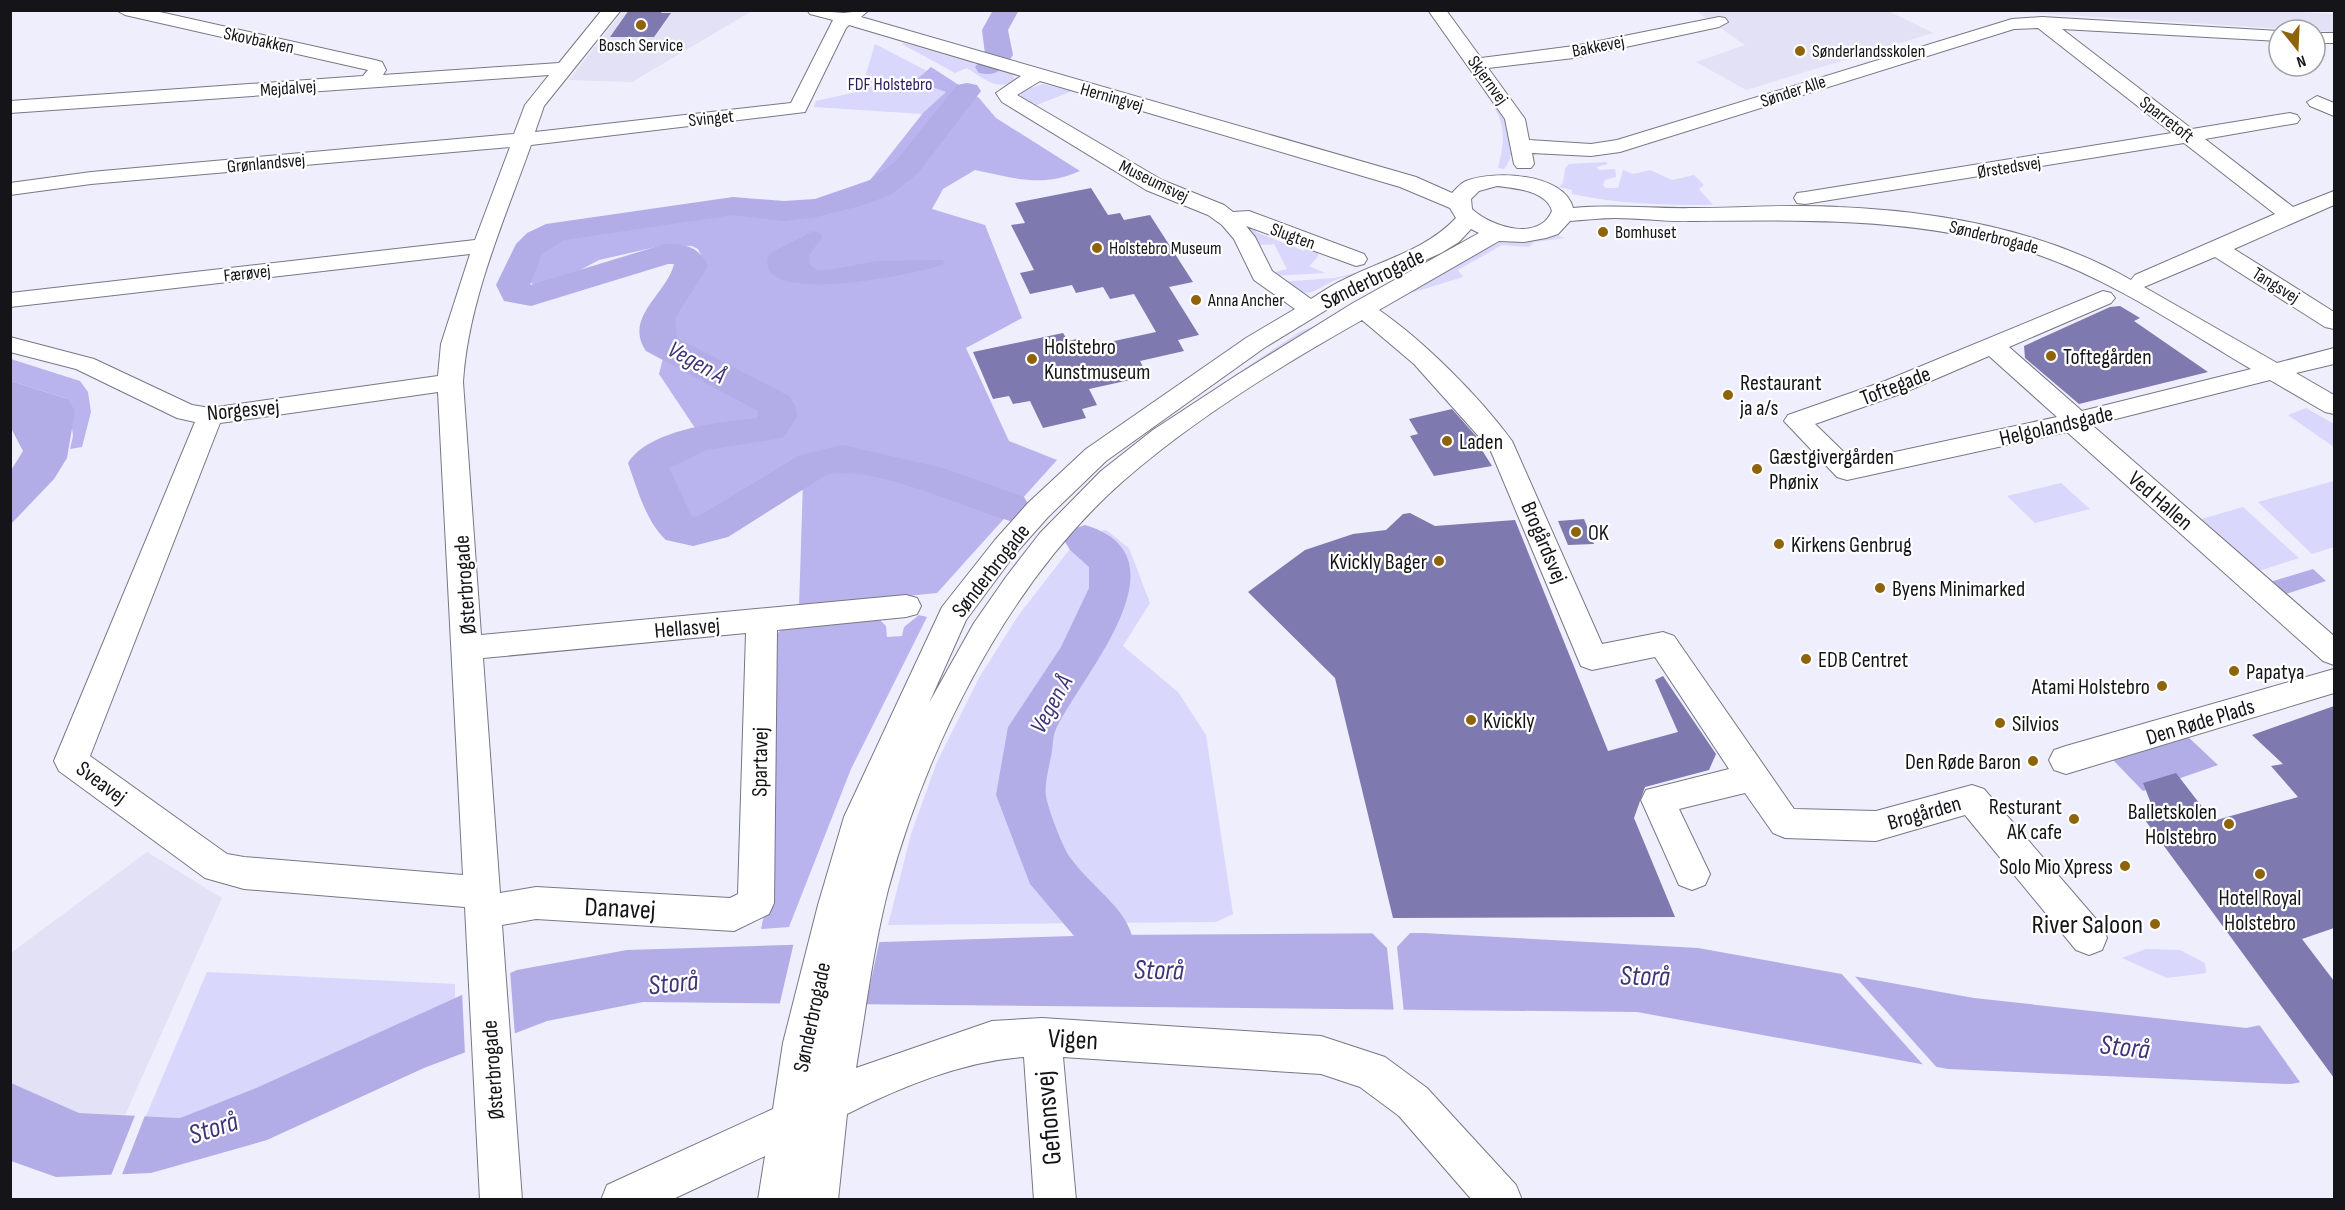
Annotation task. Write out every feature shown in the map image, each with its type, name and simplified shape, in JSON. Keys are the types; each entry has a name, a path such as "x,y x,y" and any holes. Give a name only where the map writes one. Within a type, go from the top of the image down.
{"street":[{"name":"Skovbakken","path":"125,10 375,66 378,70 369,82"},
{"name":"Østerbrogade","path":"501,1200 450,382 453,344 484,246 536,105 612,10"},
{"name":"Herningvej","path":"816,10 853,15 1036,75 1464,199 1499,232"},
{"name":"Skjernvej","path":"1437,10 1515,119 1522,151 1552,198"},
{"name":"Svinget","path":"522,140 798,108 833,32 838,25 853,15"},
{"name":"Bakkevej","path":"1476,64 1574,52 1719,22"},
{"name":"Sønder Alle","path":"1522,151 1591,150 1620,146 1991,28 2012,24 2042,22 2267,35"},
{"name":"Sparretoft","path":"2042,22 2291,216"},
{"name":"Mejdalvej","path":"10,107 566,68"},
{"name":"Museumsvej","path":"1036,75 1006,93 1009,98 1154,185 1202,203 1230,220 1244,237 1262,275 1280,290 1310,308"},
{"name":"Ørstedsvej","path":"1726,201 1802,198 1867,190 2290,119"},
{"name":"Grønlandsvej","path":"10,189 91,178 522,140"},
{"path":"1502,178 1522,151"},
{"name":"Sønderbrogade","path":"779,1200 790,1122 822,1040 852,904 861,817 953,615 1005,546 1062,486 1107,447 1310,308 1360,280 1433,248 1450,237 1464,199 1502,178 1552,198 1615,211 1684,215 1866,215 1924,221 1983,232 2048,251 2089,267 2334,406"},
{"name":"Tangsvej","path":"2143,280 2334,197"},
{"path":"1499,232 1519,235 1545,230 1556,224 1552,198"},
{"name":"Slugten","path":"1230,220 1241,216 1356,259"},
{"name":"Sønderbrogade","path":"852,904 887,840 924,747 983,633 1024,571 1053,535 1115,473 1147,447 1347,313 1441,265 1477,241 1499,232"},
{"name":"Færøvej","path":"10,300 484,246"},
{"path":"1192,387 1322,314 1347,313 1342,302 1355,292 1433,248"},
{"name":"Tangsvej","path":"2217,248 2334,322"},
{"path":"1991,345 2103,298"},
{"name":"Brogårdsvej","path":"1347,313 1442,378 1484,419 1503,447 1592,658 1662,644"},
{"name":"Norgesvej","path":"10,344 85,364 186,412 210,416 450,382"},
{"name":"Toftegade","path":"1797,421 1894,387 1991,345"},
{"name":"Ved Hallen","path":"1991,345 2069,411 2072,422 2334,653"},
{"name":"Helgolandsgade","path":"1797,421 1847,471 2072,422 2334,356"},
{"name":"Sveavej","path":"210,416 71,761 218,867 244,873 482,902"},
{"name":"Hellasvej","path":"468,648 906,606"},
{"name":"Spartavej","path":"756,903 762,620"},
{"name":"Brogården","path":"1662,644 1785,823 1876,826 1972,799 2089,938"},
{"name":"Den Røde Plads","path":"2066,760 2334,681"},
{"path":"1692,874 1658,800 1753,777"},
{"name":"Danavej","path":"482,902 734,915 756,903"},
{"name":"Vigen","path":"622,1200 790,1122 878,1078 992,1040 1042,1037 1321,1055 1371,1071 1413,1102 1501,1200"},
{"name":"Gefionsvej","path":"1042,1037 1055,1200"},
{"name":"Sønderbrogade","path":"817,1200 830,1102 822,1040"}],"shaded area":[{"path":"623,11 752,11 632,82 569,80"},
{"name":"Sønderlandsskolen","path":"1696,11 1888,11 1933,33 1746,90 1696,62 1745,45"},
{"path":"2001,11 2282,11 2334,14 2334,32 2327,32 2327,18 2267,18 2267,28"},
{"path":"931,67 979,98 996,118 1080,171 1053,179 1028,180 975,170 943,189 932,209 985,225 1022,318 966,348 1009,441 1057,460 937,593 799,607 803,482 714,518 689,519 663,468 697,431 659,374 673,318 703,259 698,249 692,246 665,245 599,260 550,286 536,287 529,281 537,249 559,237 724,210 817,212 852,203 923,113 946,92 915,81"},
{"path":"11,359 80,381 88,392 91,412 82,447 70,449 73,436 68,399 11,381"},
{"path":"919,615 927,617 851,769 789,927 761,929 773,875 775,636 783,628 879,619 886,626 887,637 902,636 904,627"},
{"path":"147,852 222,898 125,1115 79,1113 11,1083 11,953"}],"green space":[{"name":"FDF Holstebro","path":"875,44 927,71 915,81 947,92 923,114 814,107 816,101 861,91"},
{"path":"902,44 1013,75 1014,79 1003,85 990,82 967,68 955,73"},
{"path":"1043,84 1097,97 1072,91 1032,107 1020,97 1022,91"},
{"path":"1481,86 1496,104 1508,126 1512,148 1510,159 1504,169 1498,168 1503,144 1499,116"},
{"path":"1606,162 1608,164 1596,167 1599,170 1615,169 1616,177 1605,180 1603,185 1606,188 1618,188 1623,170 1633,174 1650,170 1672,180 1694,175 1704,185 1699,189 1713,205 1624,202 1572,194 1572,190 1559,187 1563,183 1565,168 1569,164"},
{"path":"1256,225 1256,232 1304,251 1307,245 1320,249 1317,258 1309,266 1325,273 1274,276 1272,273 1287,269 1274,244 1258,245 1247,226"},
{"path":"1556,235 1565,238 1534,242 1529,247 1502,245 1458,270 1463,277 1401,296 1448,271 1487,244 1539,240"},
{"path":"1368,270 1341,278 1306,293 1279,282 1335,278"},
{"path":"1318,325 1112,461 1152,430 1301,331"},
{"path":"2306,408 2334,424 2334,447 2288,415"},
{"path":"2334,481 2334,547 2312,554 2258,502"},
{"path":"2061,483 2090,509 2035,523 2007,496"},
{"path":"2243,507 2299,558 2256,572 2198,520"},
{"path":"1106,530 1129,548 1150,603 1123,646 1178,692 1206,735 1233,914 1216,922 888,925 911,834 937,762 979,678 1018,616 1073,545 1087,533"},
{"path":"2146,949 2180,950 2205,963 2206,973 2167,978 2122,958"},
{"path":"207,972 455,984 455,998 256,1088 180,1118 146,1116"}],"water":[{"path":"813,231 821,234 822,238 809,255 810,265 817,270 877,261 943,260 944,264 874,280 841,283 810,284 785,280 770,271 769,254"},
{"path":"11,381 68,399 75,411 67,458 54,479 11,524 10,472 23,451 11,428"},
{"path":"2313,569 2326,581 2286,594 2270,582"},
{"path":"2186,735 2218,765 2143,791 2113,760"},
{"name":"Storå","path":"1423,933 1698,948 1974,998 2246,1028 2305,1016 2334,1007 2334,1076 2291,1084 1948,1069 1637,1012 643,1002 547,1021 424,1068 267,1140 151,1173 56,1177 11,1161 11,1083 79,1113 180,1118 256,1088 517,970 627,950 1107,935"}],"pier":[{"path":"1369,930 1413,930 1397,947 1404,1013 1394,1013 1387,948"},
{"path":"880,939 865,1008 779,1007 794,942"},
{"path":"510,970 515,1036 465,1055 462,991"},
{"path":"1839,971 1852,973 1940,1071 1926,1068"},
{"path":"2289,1016 2334,1079 2302,1085 2258,1023"},
{"path":"136,1113 146,1113 121,1177 110,1178"}],"building":[{"name":"Bosch Service","path":"629,10 663,10 661,13 671,13 654,37 610,37"},
{"path":"1091,188 1108,215 1120,213 1124,220 1150,215 1193,282 1169,287 1199,335 1178,340 1184,351 1140,361 1148,376 1089,389 1097,405 1082,409 1086,418 1043,428 1030,401 1013,404 1009,396 993,399 973,352 1063,333 1068,341 1081,338 1086,347 1156,332 1134,294 1110,299 1103,287 1076,293 1072,285 1030,294 1020,273 1034,270 1011,225 1025,223 1015,203"},
{"name":"Toftegården","path":"2120,306 2140,318 2134,321 2208,372 2079,404 2025,358 2024,346 2110,307"},
{"name":"Laden","path":"1452,409 1483,444 1484,446 1480,447 1492,466 1434,476 1410,436 1418,434 1409,419"},
{"name":"Kvickly","path":"1410,513 1435,526 1515,520 1608,751 1678,732 1655,680 1663,676 1716,754 1709,770 1645,787 1634,818 1675,917 1393,918 1335,678 1248,592 1305,550 1353,534 1386,530 1403,514"},
{"name":"OK","path":"1584,519 1594,544 1568,545 1558,521"},
{"name":"Hotel Royal Holstebro","path":"2334,706 2334,928 2302,939 2334,981 2334,1078 2145,820 2157,819 2143,783 2176,773 2213,821 2298,797 2271,766 2283,764 2252,735"}],"waterway":[{"name":"Vegen Å","path":"989,67 999,55 995,30 1006,10"},
{"name":"Vegen Å","path":"967,91 907,167 881,187 853,198 816,208 784,211 733,206 557,231 532,245 513,285 516,294 531,296 665,254 680,254 688,259 691,266 658,318 659,343 776,405 778,417 769,429 706,438 677,447 648,463 671,519 681,530 693,532 713,527 814,464 843,458 929,478 1010,507"},
{"name":"Vegen Å","path":"1085,540 1110,562 1110,588 1079,655 1032,727 1021,795 1048,868 1107,935 1107,968"}],"place":[{"name":"Bosch Service","path":"641,25"},
{"name":"Sønderlandsskolen","path":"1800,51"},
{"name":"Bomhuset","path":"1603,232"},
{"name":"Holstebro Museum","path":"1097,248"},
{"name":"Anna Ancher","path":"1196,300"},
{"name":"Toftegården","path":"2051,356"},
{"name":"Holstebro Kunstmuseum","path":"1032,359"},
{"name":"Restaurant ja a/s","path":"1728,395"},
{"name":"Laden","path":"1447,441"},
{"name":"Gæstgivergården Phønix","path":"1757,469"},
{"name":"OK","path":"1576,532"},
{"name":"Kirkens Genbrug","path":"1779,544"},
{"name":"Kvickly Bager","path":"1439,561"},
{"name":"Byens Minimarked","path":"1880,588"},
{"name":"EDB Centret","path":"1806,659"},
{"name":"Papatya","path":"2234,671"},
{"name":"Atami Holstebro","path":"2162,686"},
{"name":"Kvickly","path":"1471,720"},
{"name":"Silvios","path":"2000,723"},
{"name":"Den Røde Baron","path":"2033,761"},
{"name":"Resturant AK cafe","path":"2074,819"},
{"name":"Balletskolen Holstebro","path":"2229,824"},
{"name":"Solo Mio Xpress","path":"2125,866"},
{"name":"Hotel Royal Holstebro","path":"2260,874"},
{"name":"River Saloon","path":"2155,924"}]}
